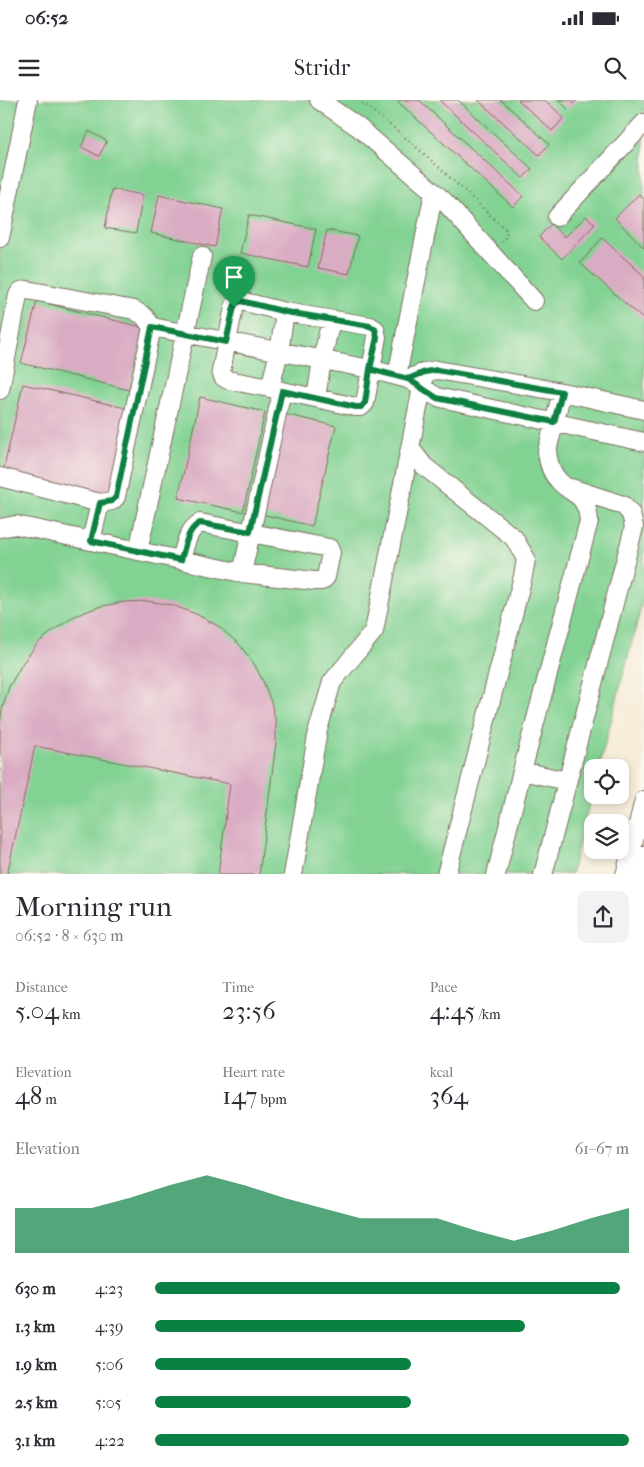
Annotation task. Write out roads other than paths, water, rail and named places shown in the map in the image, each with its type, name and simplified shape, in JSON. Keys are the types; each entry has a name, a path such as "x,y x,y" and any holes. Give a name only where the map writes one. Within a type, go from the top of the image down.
{"street":[{"path":"0,238 28,100"},
{"path":"319,100 358,127 443,200 534,301"},
{"path":"557,216 644,123"},
{"path":"293,874 318,730 332,682 374,631 410,448 413,379 434,192"},
{"path":"138,551 202,256"},
{"path":"0,390 18,295 21,291 27,290 134,310 144,316 152,327 413,379 437,398 644,442"},
{"path":"241,301 331,320 370,326 375,329 377,337 365,403 361,407 228,380 223,377 221,372 226,342 236,303 241,301"},
{"path":"242,572 276,389 279,352 286,312"},
{"path":"316,398 331,320"},
{"path":"0,477 100,503 112,501 116,497 152,327"},
{"path":"413,379 437,370 562,392 644,410"},
{"path":"496,874 589,521 583,501 575,492 559,482 553,474 548,459 547,451 562,392"},
{"path":"410,448 424,466 514,538 526,559 446,874"},
{"path":"543,874 634,527 631,514 624,505 566,486"},
{"path":"91,541 100,503"},
{"path":"0,528 16,525 181,560 242,572 314,581 322,581 326,577 331,553 329,548 200,523 193,527 190,532 181,560"},
{"path":"522,771 567,781"},
{"path":"625,874 640,835 644,800"},
{"path":"639,874 644,855"}]}
